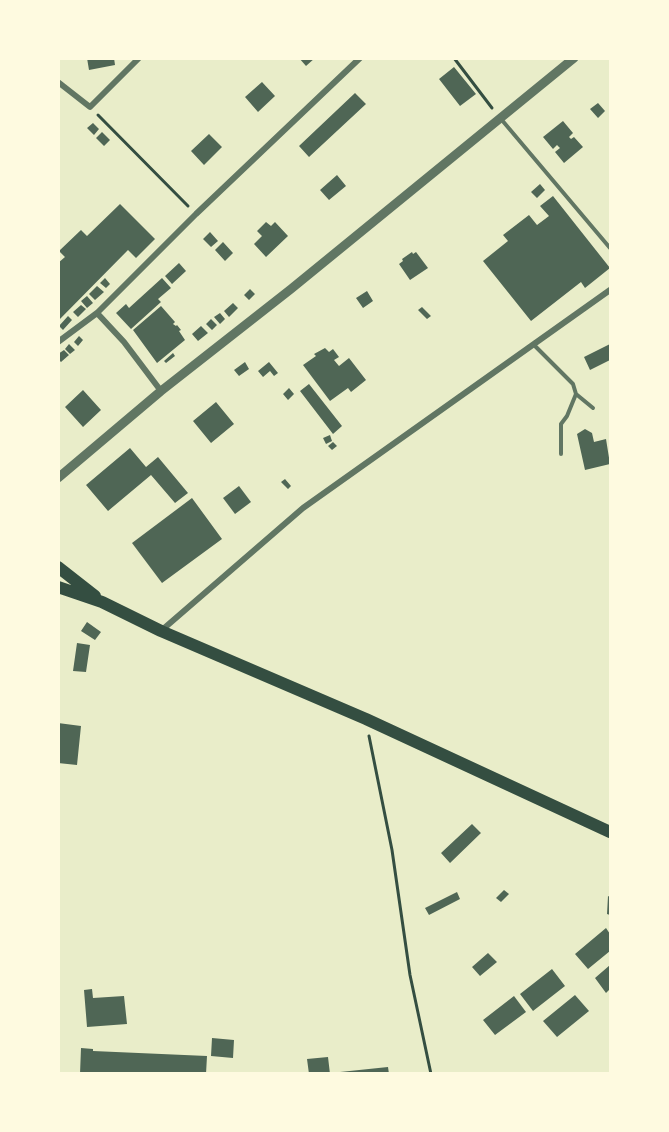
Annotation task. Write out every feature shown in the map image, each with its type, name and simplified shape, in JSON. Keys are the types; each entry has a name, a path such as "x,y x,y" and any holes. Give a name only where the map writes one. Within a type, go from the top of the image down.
{"main road":[{"path":"58,567 102,602"},
{"path":"58,587 102,602 161,632 366,719 610,832"}],"street":[{"path":"58,82 90,106 139,58"},
{"path":"58,342 97,313 196,214 360,58"},
{"path":"60,476 161,391 282,296 574,58"},
{"path":"161,632 303,508 610,290"},
{"path":"97,313 161,391"}],"lane":[{"path":"501,119 610,248"},
{"path":"534,344 573,384 576,394 593,408"},
{"path":"561,454 561,424 576,394"}],"path":[{"path":"454,58 501,119"},
{"path":"90,106 196,214"},
{"path":"366,719 392,850 410,975 431,1074"}],"building":[{"path":"87,58 114,58 115,65 89,70"},
{"path":"299,58 315,58 306,66"},
{"path":"454,67 476,94 460,106 439,79"},
{"path":"262,82 275,96 258,112 245,97"},
{"path":"355,93 366,104 309,157 299,146"},
{"path":"598,103 605,111 598,118 590,109"},
{"path":"563,121 573,133 569,137 571,139 574,137 583,147 564,163 555,152 560,148 557,145 553,149 543,137"},
{"path":"93,123 99,129 94,135 87,128"},
{"path":"102,132 110,140 104,146 96,138"},
{"path":"209,134 222,147 204,165 191,151"},
{"path":"337,175 346,186 329,200 320,190"},
{"path":"540,184 545,190 537,198 531,192"},
{"path":"553,196 610,268 585,288 581,282 531,321 483,261 508,241 503,235 529,215 537,225 549,216 540,206"},
{"path":"120,204 155,239 136,258 128,250 58,321 58,263 65,257 59,251 81,230 87,236"},
{"path":"266,222 271,226 275,222 288,236 266,257 254,244 262,236 257,231"},
{"path":"210,232 218,241 211,247 203,239"},
{"path":"223,242 233,253 225,261 215,250"},
{"path":"412,252 413,254 416,252 428,268 410,280 399,264"},
{"path":"179,263 186,271 172,284 165,276"},
{"path":"105,278 110,284 106,288 100,283"},
{"path":"162,278 171,288 158,299 161,302 131,329 116,313 126,304 129,308"},
{"path":"97,286 104,292 95,300 89,294"},
{"path":"250,289 255,294 249,300 244,295"},
{"path":"367,291 373,301 363,308 356,298"},
{"path":"87,296 93,303 87,308 81,301"},
{"path":"233,303 238,308 229,317 224,311"},
{"path":"81,305 86,309 78,317 73,312"},
{"path":"161,306 175,322 173,324 181,330 179,331 185,340 157,363 133,330"},
{"path":"422,307 431,316 427,319 418,310"},
{"path":"220,313 225,319 220,324 214,317"},
{"path":"68,316 72,320 63,330 59,326"},
{"path":"211,319 217,325 212,330 206,324"},
{"path":"201,326 208,333 198,341 192,334"},
{"path":"79,336 83,340 78,346 74,342"},
{"path":"69,344 75,350 70,354 65,349"},
{"path":"610,344 610,360 590,370 584,357"},
{"path":"325,348 329,352 333,349 339,357 334,360 339,366 349,358 366,380 351,392 348,388 330,401 303,365 316,356 314,354"},
{"path":"64,350 69,355 61,362 58,354"},
{"path":"173,353 175,356 166,363 164,361"},
{"path":"245,362 249,369 239,376 234,370"},
{"path":"269,362 278,373 274,376 270,371 263,377 258,371"},
{"path":"309,384 342,426 333,434 300,391"},
{"path":"289,388 294,394 288,400 283,394"},
{"path":"83,390 101,410 83,427 65,407"},
{"path":"216,402 234,424 211,443 193,421"},
{"path":"585,429 592,433 594,442 606,439 610,464 585,470 577,434"},
{"path":"330,435 332,441 326,444 323,438"},
{"path":"333,442 337,446 332,450 328,446"},
{"path":"130,448 146,467 158,457 188,493 175,503 151,475 108,511 86,485"},
{"path":"285,479 291,486 288,489 281,482"},
{"path":"239,486 251,502 235,514 223,498"},
{"path":"192,498 222,539 162,583 132,543"},
{"path":"87,622 101,632 95,640 81,631"},
{"path":"77,643 90,645 86,672 73,671"},
{"path":"58,723 81,726 77,765 58,763"},
{"path":"472,824 481,833 450,863 441,853"},
{"path":"504,890 509,894 501,902 496,898"},
{"path":"457,892 460,899 429,915 425,908"},
{"path":"608,896 610,897 610,915 607,914"},
{"path":"606,928 610,934 610,951 588,969 575,954"},
{"path":"488,953 497,962 480,976 472,967"},
{"path":"610,965 610,989 606,993 595,978"},
{"path":"552,969 565,986 533,1011 520,994"},
{"path":"92,989 93,998 124,996 127,1024 87,1027 84,990"},
{"path":"575,995 589,1011 557,1037 543,1021"},
{"path":"514,996 526,1012 495,1035 483,1020"},
{"path":"212,1038 234,1040 233,1058 211,1056"},
{"path":"81,1048 93,1049 93,1051 207,1056 206,1074 80,1074"},
{"path":"328,1057 330,1074 309,1074 307,1059"},
{"path":"388,1067 389,1074 340,1074 340,1072"}]}
